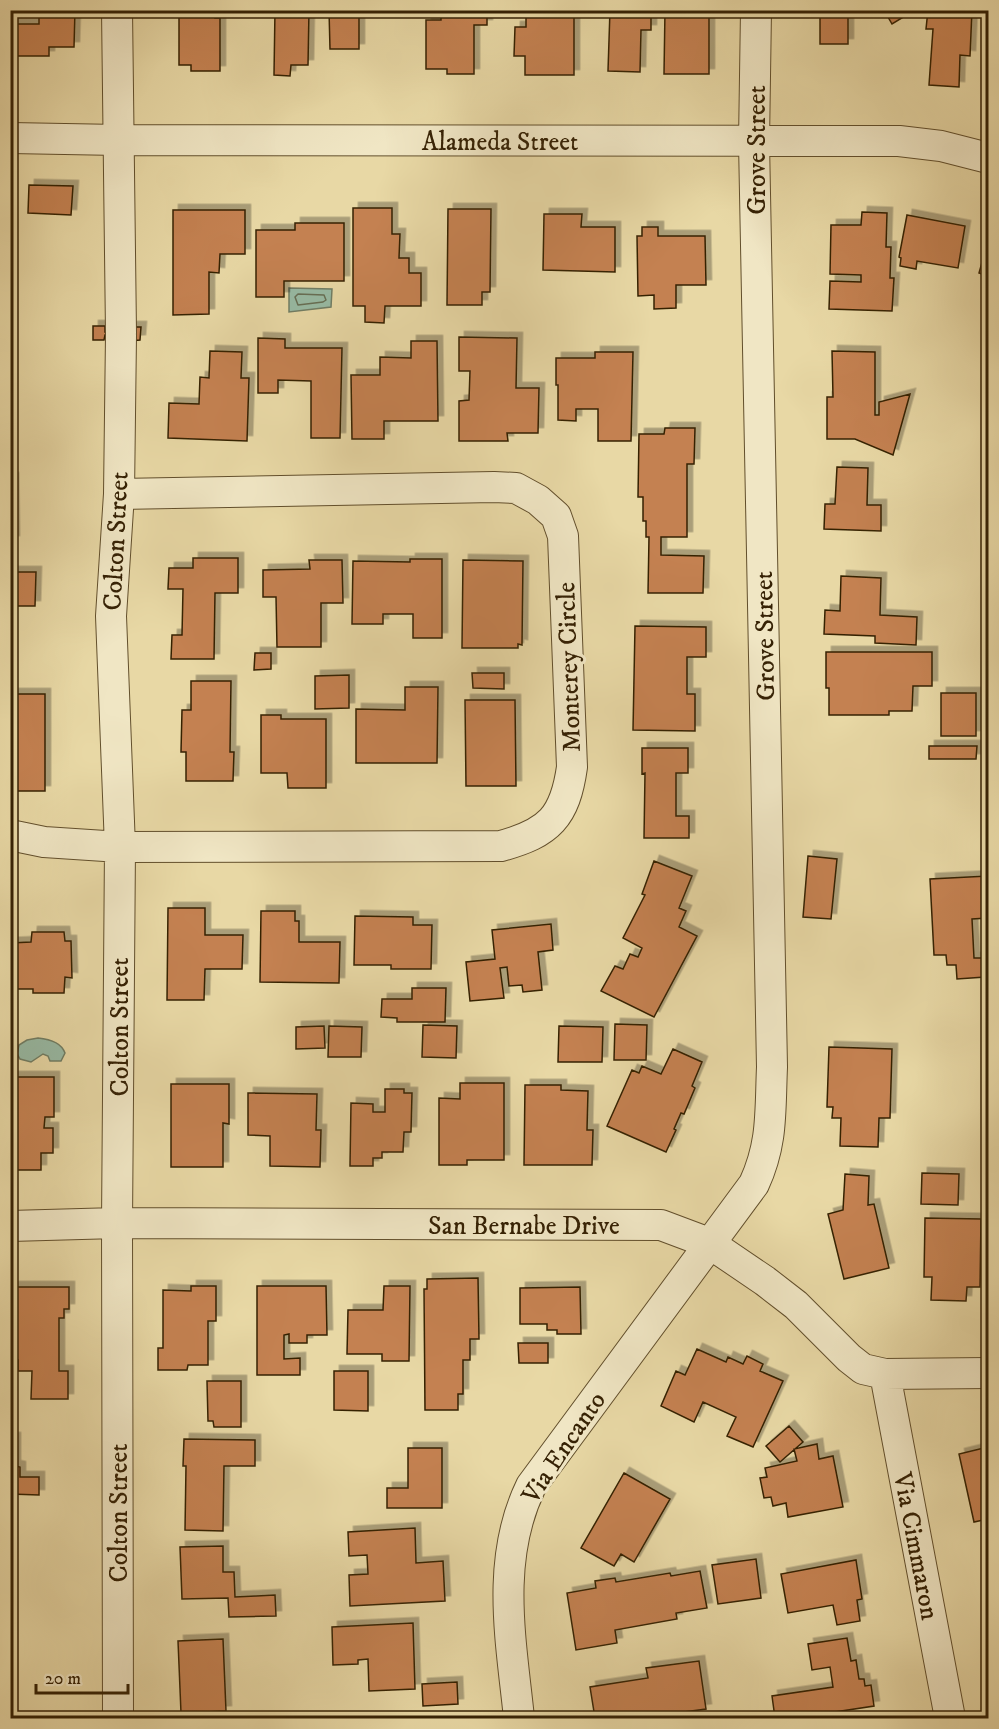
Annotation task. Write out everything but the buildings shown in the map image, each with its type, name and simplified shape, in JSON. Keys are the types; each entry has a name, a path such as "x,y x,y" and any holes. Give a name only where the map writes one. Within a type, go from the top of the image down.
{"street":[{"name":"Colton Street","path":"117,10 121,334 119,494 111,615 120,847 117,1223 118,1719"},
{"name":"Grove Street","path":"709,1243 754,1184 762,1166 769,1136 772,1067 754,142 756,10"},
{"name":"Alameda Street","path":"10,138 899,141 941,146 988,158"},
{"name":"Monterey Circle","path":"10,834 44,842 120,847 501,846 527,839 547,825 561,810 569,791 572,767 563,536 556,516 538,500 516,488 495,487 119,494"},
{"name":"San Bernabe Drive","path":"10,1226 117,1223 661,1225 709,1243 765,1281 796,1305 863,1369 885,1374 988,1373"},
{"name":"Via Encanto","path":"519,1719 509,1608 509,1559 523,1503 531,1486 709,1243"},
{"name":"Via Cimmaron","path":"885,1374 950,1719"}],"water":[{"path":"289,288 332,289 331,307 289,312"},
{"path":"38,1038 50,1040 61,1046 65,1053 61,1061 50,1061 48,1056 43,1054 31,1062 20,1059 17,1054 19,1045 27,1040"}]}
